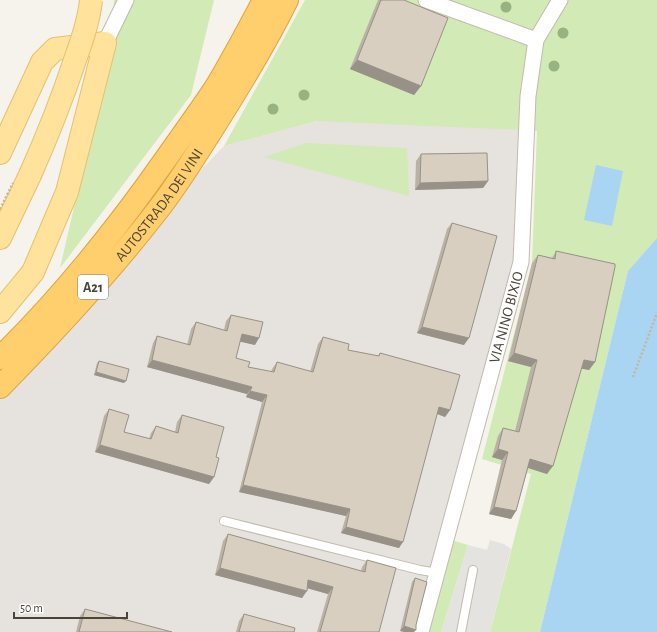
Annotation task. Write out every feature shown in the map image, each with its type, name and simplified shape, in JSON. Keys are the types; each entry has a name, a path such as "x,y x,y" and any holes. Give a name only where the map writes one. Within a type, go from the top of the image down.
{"highway":[{"name":"AUTOSTRADA DEI VINI","path":"0,358 91,258 126,215 214,89 264,0"},
{"name":"AUTOSTRADA DEI VINI","path":"0,387 119,258 179,182 237,91 287,0"}],"main road":[{"path":"1,232 50,130 81,41 91,0"},
{"path":"0,153 42,62 55,49 105,43 67,192 33,272 0,312"}],"street":[{"path":"105,43 126,0"},
{"path":"426,0 536,40"},
{"name":"VIA NINO BIXIO","path":"422,632 521,262 528,96 536,40 560,0"}],"lane":[{"path":"224,521 420,570 438,573"},
{"path":"461,632 473,570"}],"path":[{"path":"633,377 657,313"}],"shaded area":[{"path":"364,119 520,130 514,253 507,297 415,632 0,632 0,377 224,146 317,121"},
{"path":"490,540 504,544 511,549 490,632 441,632 468,545 487,550"}],"green space":[{"path":"114,0 214,0 191,95 60,268 112,42"},
{"path":"305,0 657,0 657,238 628,271 540,632 490,632 531,474 482,459 532,263 537,131 317,121 224,146"},
{"path":"306,143 407,148 409,196 264,157"},
{"path":"441,537 468,545 441,632 415,632"}],"water":[{"path":"596,165 623,171 612,226 584,220"},
{"path":"657,238 657,632 540,632 628,271"}],"building":[{"path":"381,0 404,0 448,18 421,86 357,60"},
{"path":"487,153 488,181 420,183 421,154"},
{"path":"452,223 497,236 469,338 422,327"},
{"path":"556,251 615,264 595,362 584,360 553,466 530,459 516,511 494,507 508,452 498,449 503,428 519,432 537,360 514,353 538,255 555,259"},
{"path":"231,315 263,322 259,338 242,334 236,358 250,362 248,367 274,372 277,362 313,372 323,337 349,344 348,350 379,356 380,353 460,375 450,410 439,407 403,542 346,527 350,509 243,485 267,395 250,391 252,387 152,360 157,336 190,345 196,322 227,331"},
{"path":"99,361 129,369 126,381 96,372"},
{"path":"109,409 129,415 124,432 151,439 156,426 178,433 182,415 224,427 216,457 219,458 214,477 100,445"},
{"path":"228,534 365,572 367,560 396,568 379,632 320,632 333,587 308,580 307,591 220,568"},
{"path":"415,578 427,582 416,630 404,626"},
{"path":"85,609 172,632 79,632"},
{"path":"244,614 295,628 294,632 239,632"}]}
